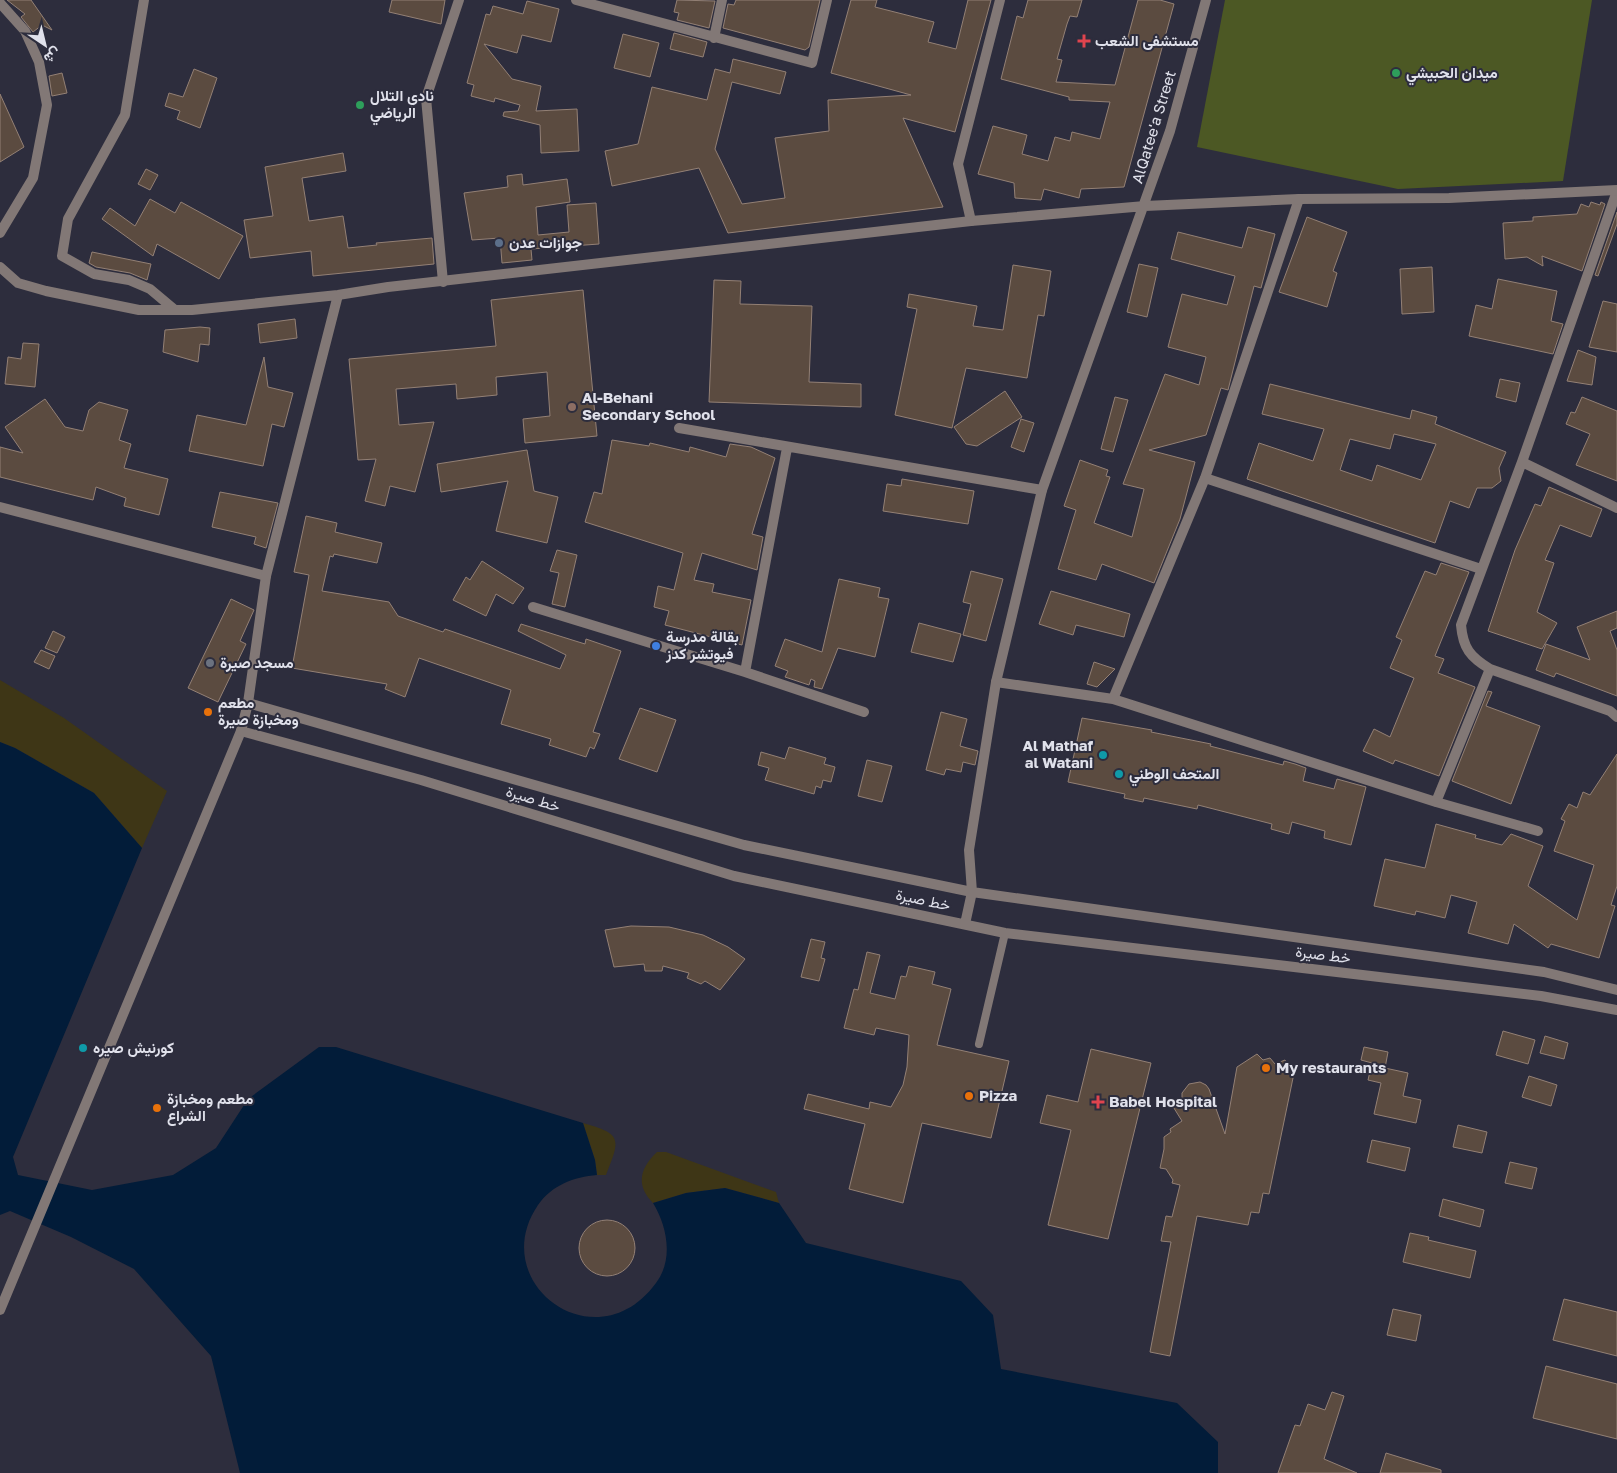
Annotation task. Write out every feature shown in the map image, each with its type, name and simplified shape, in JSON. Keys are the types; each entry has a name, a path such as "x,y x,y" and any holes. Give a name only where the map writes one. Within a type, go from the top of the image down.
{"street":[{"path":"144,0 125,114 68,218 62,256 94,274 129,280 150,289 175,310"},
{"path":"443,282 426,98 459,0"},
{"path":"576,0 610,4 714,38 812,63 827,0"},
{"path":"714,38 722,0"},
{"path":"972,221 958,164 1000,0"},
{"name":"AlQatee'a Street","path":"965,924 972,892 969,850 996,682 1042,490 1145,206 1170,131 1206,0"},
{"path":"0,3 25,31 40,62 47,105 33,178 0,233"},
{"path":"0,267 18,283 46,291 139,310 175,310 338,295 388,287 972,221 1145,206 1299,200 1449,198 1617,191 1522,462 1461,625 1462,641 1477,661 1490,668 1610,711 1617,717"},
{"path":"1113,699 1205,478 1299,200"},
{"path":"0,1310 241,731 248,703 266,576 338,295"},
{"path":"679,428 787,448 1042,490"},
{"path":"745,672 787,448"},
{"path":"1522,462 1617,508"},
{"path":"1205,478 1481,569"},
{"path":"0,507 266,576"},
{"path":"533,607 745,672 864,712"},
{"path":"1436,802 1490,668"},
{"path":"996,682 1113,699 1436,802 1538,831"},
{"name":"خط صيرة","path":"248,703 744,845 972,892 1544,972 1617,990"},
{"name":"خط صيرة","path":"241,731 421,780 734,876 1005,933 1531,995 1613,1008"},
{"path":"1613,1008 1617,990"}],"lane":[{"path":"979,1044 1005,933"}],"green space":[{"name":"ميدان الحبيشي","path":"1225,0 1592,0 1563,181 1398,189 1197,147"}],"sand":[{"path":"0,680 64,718 167,791 142,848 94,793 15,748 0,742"},
{"path":"583,1123 605,1131 612,1135 615,1140 614,1153 606,1175 597,1175 595,1160"},
{"path":"657,1152 666,1152 776,1192 779,1203 725,1188 686,1193 653,1203 644,1190 642,1178 646,1165"}],"water":[{"path":"0,742 15,748 94,793 142,848 13,1157 18,1175 92,1190 173,1175 216,1148 248,1099 319,1047 336,1047 583,1123 595,1160 597,1175 572,1180 550,1192 538,1205 525,1234 526,1262 536,1286 555,1304 578,1315 605,1316 632,1306 656,1283 662,1274 665,1264 667,1253 665,1232 653,1203 686,1193 725,1188 779,1203 806,1243 961,1281 993,1315 1001,1369 1177,1403 1218,1442 1218,1473 240,1473 211,1356 134,1269 71,1237 10,1211 0,1215"}],"building":[{"path":"7,0 31,0 52,30 42,25 33,32 21,17 25,14"},
{"path":"392,0 445,0 441,24 389,12"},
{"path":"677,0 715,1 709,28 677,20 679,13 674,12"},
{"path":"736,0 820,0 809,47 805,50 723,28 728,4 734,5"},
{"path":"851,0 877,0 875,7 934,22 928,42 956,49 968,0 991,0 955,132 903,118 943,207 728,233 699,168 612,186 605,151 638,144 652,87 707,100 715,69 730,73 733,59 786,72 780,94 732,82 715,149 742,204 785,198 775,138 829,131 828,100 911,95 831,73"},
{"path":"1028,0 1082,0 1077,17 1070,16 1067,24 1057,59 1062,60 1056,82 1115,85 1138,0 1160,0 1174,4 1124,187 1081,189 1079,198 1044,189 1041,200 1015,198 1014,183 978,174 993,126 1027,135 1022,154 1048,161 1055,137 1070,141 1072,132 1100,139 1110,102 1069,100 1069,97 1001,79 1017,16 1023,18"},
{"path":"527,1 559,9 551,42 522,35 517,53 484,44 512,79 541,86 536,111 577,109 579,151 541,153 540,125 503,116 504,112 518,111 520,105 495,98 494,102 471,96 474,85 467,83 486,14 490,15 493,6 523,14"},
{"path":"674,33 707,42 703,57 670,49"},
{"path":"623,34 659,43 650,77 614,68"},
{"path":"194,69 217,78 200,128 177,119 180,111 165,106 169,93 183,97"},
{"path":"62,73 67,93 52,96 49,76"},
{"path":"0,94 24,147 0,162"},
{"path":"343,153 346,171 302,178 309,221 343,216 348,248 377,245 376,243 432,238 434,264 313,276 311,251 250,258 244,220 273,216 265,167"},
{"path":"146,169 158,175 150,190 138,184"},
{"path":"522,174 523,185 567,179 570,202 536,207 538,235 569,232 567,205 596,203 599,244 531,249 532,260 502,263 500,238 472,240 464,193 508,187 507,176"},
{"path":"150,199 175,213 181,202 243,236 219,279 157,244 153,256 102,219 110,208 135,226"},
{"path":"1591,202 1600,205 1601,202 1605,204 1582,271 1542,256 1543,266 1527,257 1505,259 1503,223 1533,221 1533,217 1577,214 1581,204 1589,207"},
{"path":"1617,212 1617,224 1598,276 1595,275"},
{"path":"1307,217 1347,232 1333,271 1337,273 1327,307 1279,292"},
{"path":"1248,227 1275,234 1261,288 1254,286 1228,390 1221,388 1206,435 1149,450 1195,462 1180,519 1154,583 1102,564 1096,580 1058,569 1076,510 1064,506 1080,460 1108,470 1106,476 1110,477 1094,523 1132,537 1144,489 1123,484 1165,374 1199,385 1206,357 1168,347 1182,294 1227,305 1235,276 1171,259 1178,232 1242,248"},
{"path":"92,252 151,264 147,280 130,273 96,267 89,263"},
{"path":"1139,264 1158,268 1147,317 1127,312"},
{"path":"1013,265 1051,271 1044,316 1038,315 1027,378 966,368 952,428 895,415 917,309 907,307 909,294 977,306 973,326 1003,330"},
{"path":"1432,267 1434,312 1402,314 1400,269"},
{"path":"1498,279 1557,291 1551,321 1563,324 1553,354 1469,336 1476,305 1492,309"},
{"path":"714,280 741,281 740,304 812,306 809,382 861,384 861,407 709,402"},
{"name":"Al-Behani Secondary School","path":"583,290 597,436 525,443 523,419 550,416 547,372 496,377 497,395 457,399 456,384 396,389 399,425 434,422 415,492 390,486 385,506 365,501 376,459 358,460 349,359 496,346 491,300"},
{"path":"1603,301 1617,304 1617,352 1589,347"},
{"path":"295,319 297,338 260,343 258,324"},
{"path":"210,328 209,345 200,344 198,362 163,352 165,330"},
{"path":"23,343 39,344 35,387 5,384 8,357 21,359"},
{"path":"1578,350 1596,357 1592,385 1567,381"},
{"path":"264,357 268,387 293,393 284,427 272,424 263,466 189,451 197,415 246,425"},
{"path":"1500,379 1520,383 1516,402 1496,397"},
{"path":"1270,384 1410,419 1412,410 1437,417 1435,424 1506,452 1499,468 1501,481 1492,488 1477,488 1469,508 1450,501 1435,543 1247,479 1259,443 1313,461 1324,429 1262,414","holes":["1394,434 1436,444 1421,480 1377,465 1372,481 1340,470 1350,439 1390,449"]},
{"path":"1005,391 1022,417 977,446 966,444 954,427"},
{"path":"1115,397 1128,400 1113,452 1101,449"},
{"path":"1582,397 1617,411 1617,481 1576,465 1590,434 1566,424 1571,412 1575,413"},
{"path":"45,399 65,427 83,431 89,410 99,402 128,410 119,440 131,444 124,468 168,479 159,515 124,506 126,498 96,487 93,500 0,477 0,447 23,453 5,427"},
{"path":"1021,419 1034,423 1024,452 1011,447"},
{"path":"612,440 649,446 650,443 689,452 690,447 726,457 730,444 751,447 775,458 752,534 763,537 757,570 702,553 694,580 714,584 712,592 751,600 742,645 665,625 669,611 654,607 658,586 674,590 683,553 585,522 594,492 602,494"},
{"path":"527,450 534,491 558,497 547,543 496,531 508,481 441,492 437,464"},
{"path":"902,479 974,491 968,524 883,511 887,484 901,486"},
{"path":"1549,487 1602,509 1591,537 1560,525 1545,560 1554,563 1537,612 1557,623 1542,649 1488,631 1515,550 1535,504 1541,506"},
{"path":"220,492 278,503 266,548 254,544 256,537 212,527"},
{"path":"306,516 337,523 335,532 382,543 377,563 334,554 333,557 330,556 322,591 389,602 398,616 443,632 445,629 560,669 566,655 518,631 521,624 585,644 586,639 621,651 593,732 600,734 594,749 590,747 586,757 549,745 551,739 501,724 511,690 419,658 405,697 385,689 387,684 292,668 309,575 294,572"},
{"path":"557,550 577,555 565,607 552,604 559,573 550,571"},
{"path":"482,561 524,588 513,604 496,594 486,616 453,600 466,577 470,580"},
{"path":"1441,563 1469,572 1435,656 1444,659 1438,673 1475,687 1439,776 1395,760 1393,764 1363,751 1374,729 1390,737 1414,678 1390,668 1402,640 1396,637 1425,571 1436,575"},
{"path":"971,571 1003,579 986,641 963,635 971,604 963,602"},
{"path":"839,579 880,588 878,597 889,599 875,657 838,648 822,689 814,687 815,681 811,679 809,685 785,677 788,671 775,666 785,639 822,652"},
{"path":"1051,591 1130,614 1124,637 1076,625 1073,635 1039,624"},
{"path":"231,599 254,610 240,641 246,644 218,702 188,688"},
{"path":"1617,611 1617,628 1610,631 1617,650 1617,696 1556,673 1554,677 1536,670 1546,644 1590,660 1577,627"},
{"path":"919,623 961,634 953,662 911,652"},
{"path":"53,631 65,637 57,653 45,648"},
{"path":"41,650 55,656 49,669 34,662"},
{"path":"1094,662 1115,669 1097,687 1087,684"},
{"path":"1488,691 1492,692 1486,706 1540,726 1511,804 1452,781"},
{"path":"640,708 676,720 657,772 619,759"},
{"path":"941,712 967,719 960,746 978,751 975,765 963,762 961,772 946,769 944,775 926,770"},
{"path":"1082,718 1152,730 1151,732 1211,744 1210,746 1283,765 1284,761 1295,764 1306,768 1303,781 1334,789 1337,779 1366,787 1351,845 1324,838 1325,831 1292,822 1289,834 1271,829 1272,824 1198,805 1197,809 1144,798 1143,802 1124,798 1125,794 1068,782"},
{"path":"789,747 826,758 824,764 835,767 831,782 823,780 821,788 816,786 814,794 765,780 769,768 758,765 761,752 785,759"},
{"path":"1617,754 1617,886 1611,905 1615,906 1599,958 1551,944 1548,948 1514,924 1508,944 1468,933 1477,902 1451,895 1445,918 1416,911 1415,915 1374,906 1385,859 1425,868 1436,824 1476,835 1475,838 1502,845 1511,834 1543,846 1528,886 1577,920 1594,865 1554,851 1565,821 1561,819 1569,804 1577,808 1583,792 1590,795"},
{"path":"867,760 892,766 882,802 858,796"},
{"path":"631,926 669,927 703,935 728,947 745,959 720,990 705,981 701,984 687,978 689,973 663,966 662,971 645,971 644,964 614,967 605,930"},
{"path":"811,939 825,942 821,958 825,959 819,981 801,977"},
{"path":"867,952 880,955 870,993 895,999 901,976 906,977 909,966 935,972 932,984 951,989 937,1045 1009,1061 991,1138 922,1123 903,1203 849,1189 865,1124 804,1109 808,1094 869,1109 870,1102 891,1107 903,1085 907,1067 909,1035 876,1028 874,1035 844,1028 854,989 858,990"},
{"path":"1503,1031 1535,1040 1528,1064 1496,1055"},
{"path":"1545,1036 1568,1043 1564,1059 1540,1053"},
{"path":"1364,1047 1388,1052 1385,1068 1408,1073 1403,1096 1421,1100 1416,1123 1374,1114 1381,1083 1368,1080 1372,1063 1361,1060"},
{"path":"1091,1049 1151,1063 1108,1239 1048,1225 1071,1130 1040,1123 1047,1095 1078,1102"},
{"path":"1257,1054 1263,1060 1270,1058 1275,1064 1285,1060 1293,1078 1269,1194 1263,1193 1259,1213 1251,1212 1248,1225 1197,1216 1170,1356 1150,1352 1171,1242 1161,1241 1166,1216 1172,1217 1180,1185 1172,1183 1173,1180 1166,1169 1160,1168 1164,1149 1164,1137 1171,1132 1170,1129 1182,1121 1172,1105 1182,1098 1182,1093 1189,1084 1200,1082 1206,1085 1225,1134 1237,1067"},
{"path":"1529,1076 1557,1085 1551,1106 1522,1097"},
{"path":"1458,1125 1487,1132 1482,1153 1453,1147"},
{"path":"1372,1140 1410,1148 1405,1171 1367,1162"},
{"path":"1510,1162 1537,1168 1532,1189 1505,1183"},
{"path":"1443,1199 1484,1210 1480,1227 1439,1216"},
{"path":"601,1220 613,1220 623,1224 631,1232 635,1248 631,1264 623,1272 613,1276 601,1276 591,1272 583,1264 579,1254 579,1242 583,1232 591,1224"},
{"path":"1410,1233 1429,1237 1428,1240 1476,1251 1470,1278 1403,1262"},
{"path":"1564,1299 1617,1312 1617,1356 1553,1340"},
{"path":"1393,1309 1421,1315 1416,1341 1387,1335"},
{"path":"1546,1366 1617,1384 1617,1439 1533,1418"},
{"path":"1332,1392 1344,1396 1324,1459 1357,1473 1278,1473 1295,1425 1300,1426 1308,1404 1325,1410"},
{"path":"1386,1453 1441,1470 1441,1473 1380,1473"}],"place":[{"name":"مستشفى الشعب","path":"1084,41"},
{"name":"ميدان الحبيشي","path":"1396,73"},
{"name":"نادي التلال الرياضي","path":"360,105"},
{"name":"جوازات عدن","path":"499,243"},
{"name":"Al-Behani Secondary School","path":"572,407"},
{"name":"بقالة مدرسة فيوتشر كدز","path":"656,646"},
{"name":"مسجد صيرة","path":"210,663"},
{"name":"مطعم ومخبازة صيرة","path":"208,712"},
{"name":"Al Mathaf al Watani","path":"1103,755"},
{"name":"المتحف الوطني","path":"1119,774"},
{"name":"كورنيش صيره","path":"83,1048"},
{"name":"My restaurants","path":"1266,1068"},
{"name":"Pizza","path":"969,1096"},
{"name":"Babel Hospital","path":"1098,1102"},
{"name":"مطعم ومخبازة الشراع","path":"157,1108"}]}
